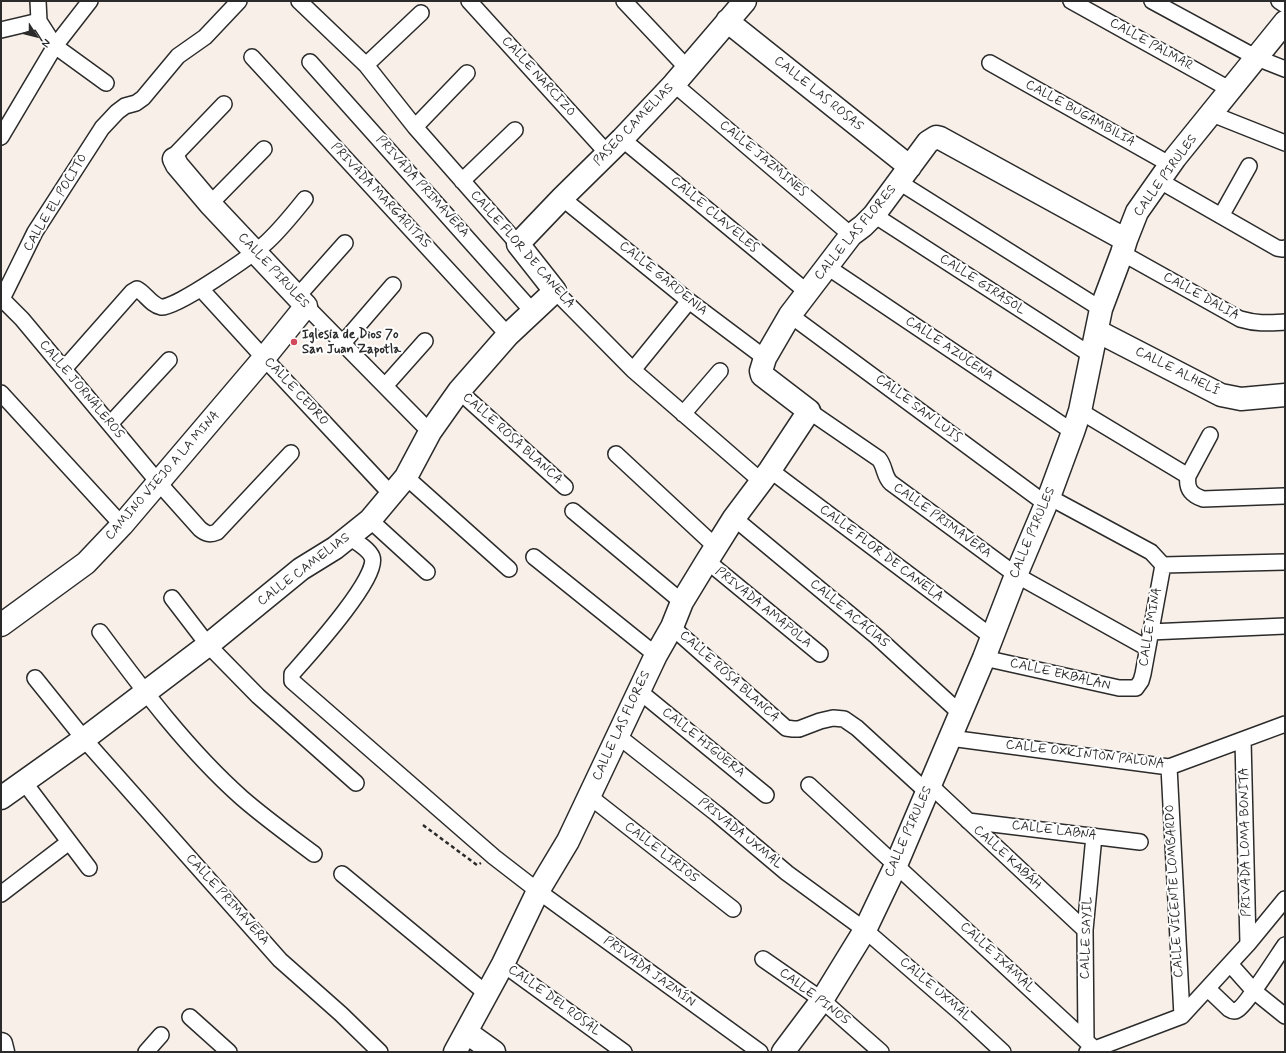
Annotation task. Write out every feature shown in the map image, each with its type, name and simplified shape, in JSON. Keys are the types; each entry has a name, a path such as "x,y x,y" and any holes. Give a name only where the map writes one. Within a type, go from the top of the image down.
{"street":[{"path":"38,1 38,21 55,46 106,83"},
{"path":"1,137 55,46 90,1"},
{"name":"CALLE EL POCITO","path":"2,299 35,232 102,128 116,112 125,106 136,103 143,98 178,56 205,37 239,1"},
{"name":"CALLE FLOR DE CANELA","path":"300,1 366,65 416,127 518,244 555,291 633,370 683,414 766,476 992,637"},
{"name":"CALLE NARCIZO","path":"469,1 615,146"},
{"name":"CALLE JAZMINES","path":"624,1 681,77 851,235"},
{"name":"CALLE PALMAR","path":"1071,1 1231,90"},
{"path":"1152,1 1257,58 1285,69"},
{"path":"1279,1 1285,5"},
{"name":"PASEO CAMELIAS","path":"518,244 681,77 743,2"},
{"path":"366,65 421,13"},
{"path":"1,30 38,21"},
{"name":"CALLE LAS ROSAS","path":"727,21 904,174"},
{"name":"CALLE PIRULES","path":"783,1052 822,1000 865,930 896,864 984,658 1073,432 1080,411 1101,309 1137,212 1165,173 1285,22"},
{"name":"PRIVADA MARGARITAS","path":"252,57 508,335"},
{"name":"PRIVADA PRIMAVERA","path":"310,62 533,312"},
{"name":"CALLE BUGAMBILIA","path":"990,63 1165,173 1221,216 1277,248 1284,248"},
{"path":"416,127 467,73"},
{"name":"CALLE PIRULES","path":"224,104 178,153 174,159 176,165 254,251 430,432"},
{"path":"1212,114 1285,143"},
{"path":"462,181 515,130"},
{"name":"CALLE LAS FLORES","path":"764,367 790,315 826,266 851,235 874,215 928,142 936,137 944,140 1124,246"},
{"name":"CALLE CLAVELES","path":"615,146 807,292"},
{"path":"210,204 264,149"},
{"path":"1221,216 1249,166"},
{"path":"904,174 1101,309"},
{"name":"CALLE GARDENIA","path":"562,198 689,301 764,367"},
{"path":"64,369 132,292 137,289 153,303 161,307 168,306 201,288 265,244 284,225 305,199"},
{"name":"CALLE GIRASOL","path":"874,215 1091,355"},
{"path":"302,301 345,243"},
{"name":"CALLE DALIA","path":"1124,246 1240,319 1253,323 1266,324 1285,322"},
{"name":"CALLE AZUCENA","path":"826,266 1073,432"},
{"path":"343,343 393,285"},
{"name":"CALLE CEDRO","path":"201,288 391,494"},
{"name":"CALLE CAMELIAS","path":"1,798 84,739 145,691 208,645 301,569 335,548 370,520 406,477 430,432 459,390 508,335 555,291"},
{"name":"CALLE JORNALEROS","path":"2,299 22,319 158,482 205,533 211,534 217,532 291,453"},
{"name":"CAMINO VIEJO A LA MINA","path":"1,625 86,564 122,525 264,358 302,301"},
{"path":"633,370 689,301"},
{"name":"CALLE SAN LUIS","path":"790,315 1047,501"},
{"name":"CALLE ALHELÍ","path":"1097,331 1220,395 1241,398 1285,395"},
{"path":"385,386 425,341"},
{"path":"110,424 169,360"},
{"name":"CALLE PRIMAVERA","path":"764,367 809,411 879,459 883,464 890,483 1016,575 1147,648"},
{"path":"683,414 720,371"},
{"name":"CALLE ROSA BLANCA","path":"459,390 565,487"},
{"path":"1,393 122,525"},
{"name":"CALLE LAS FLORES","path":"454,1052 503,964 538,891 568,841 656,656 672,627 682,602 734,518 766,476 809,411"},
{"path":"1080,411 1188,482"},
{"path":"1210,435 1188,482 1191,493 1203,499 1284,496"},
{"name":"PRIVADA AMAPOLA","path":"616,454 712,554 820,654"},
{"path":"406,477 509,569"},
{"path":"1047,501 1151,552 1162,565 1285,562"},
{"path":"573,511 682,602"},
{"name":"CALLE ACACIAS","path":"734,518 876,636 960,713"},
{"path":"370,520 427,572"},
{"name":"PRIVADA JAZMÍN","path":"349,538 372,556 373,562 370,572 342,616 292,674 292,681 494,857 538,891 760,1052"},
{"path":"534,557 656,656"},
{"name":"CALLE MINA","path":"1136,688 1141,681 1162,565"},
{"path":"172,598 208,645 258,696 356,783"},
{"path":"1150,632 1285,626"},
{"name":"CALLE ROSA BLANCA","path":"672,627 786,728"},
{"path":"100,632 145,691 202,758 242,798 314,854"},
{"name":"CALLE EKBALAN","path":"984,658 1119,688 1136,688"},
{"name":"CALLE PRIMAVERA","path":"35,678 84,739 280,960 341,1014 380,1052"},
{"name":"CALLE HIGUERA","path":"639,691 766,795"},
{"name":"CALLE KABÁH","path":"786,728 793,730 799,729 833,718 844,719 858,728 968,822 1085,930"},
{"name":"CALLE OXKINTON PALUNA","path":"950,738 1169,767 1285,724"},
{"name":"PRIVADA UXMAL","path":"618,736 717,814 787,873 865,930"},
{"name":"PRIVADA LOMA BONITA","path":"1243,740 1248,944"},
{"name":"CALLE VICENTE LOMBARDO","path":"1169,767 1182,1016"},
{"path":"24,782 89,868"},
{"name":"CALLE IXAMAL","path":"809,785 896,864 1091,1048"},
{"name":"CALLE LIRIOS","path":"589,796 732,909"},
{"name":"CALLE LABNA","path":"968,822 1140,842"},
{"name":"CALLE SAYIL","path":"1091,1048 1085,930 1094,836"},
{"path":"1,894 70,842"},
{"path":"342,874 487,994"},
{"path":"1091,1048 1182,1016 1248,944 1285,899"},
{"name":"CALLE UXMAL","path":"865,930 962,1014 1003,1052"},
{"path":"1208,989 1229,1009 1237,1011 1254,991 1285,945"},
{"name":"CALLE PINOS","path":"763,959 822,1000 882,1052"},
{"name":"CALLE DEL ROSAL","path":"503,964 624,1052"},
{"path":"1230,964 1254,991 1285,1016"},
{"path":"190,1017 229,1052"},
{"path":"466,1032 494,1052"},
{"path":"146,1052 161,1035"},
{"path":"1,1044 3,1052"}],"path":[{"path":"423,825 477,865 494,857"}],"place":[{"name":"Iglesia de Dios 7o San Juan Zapotla","path":"294,342"}]}
